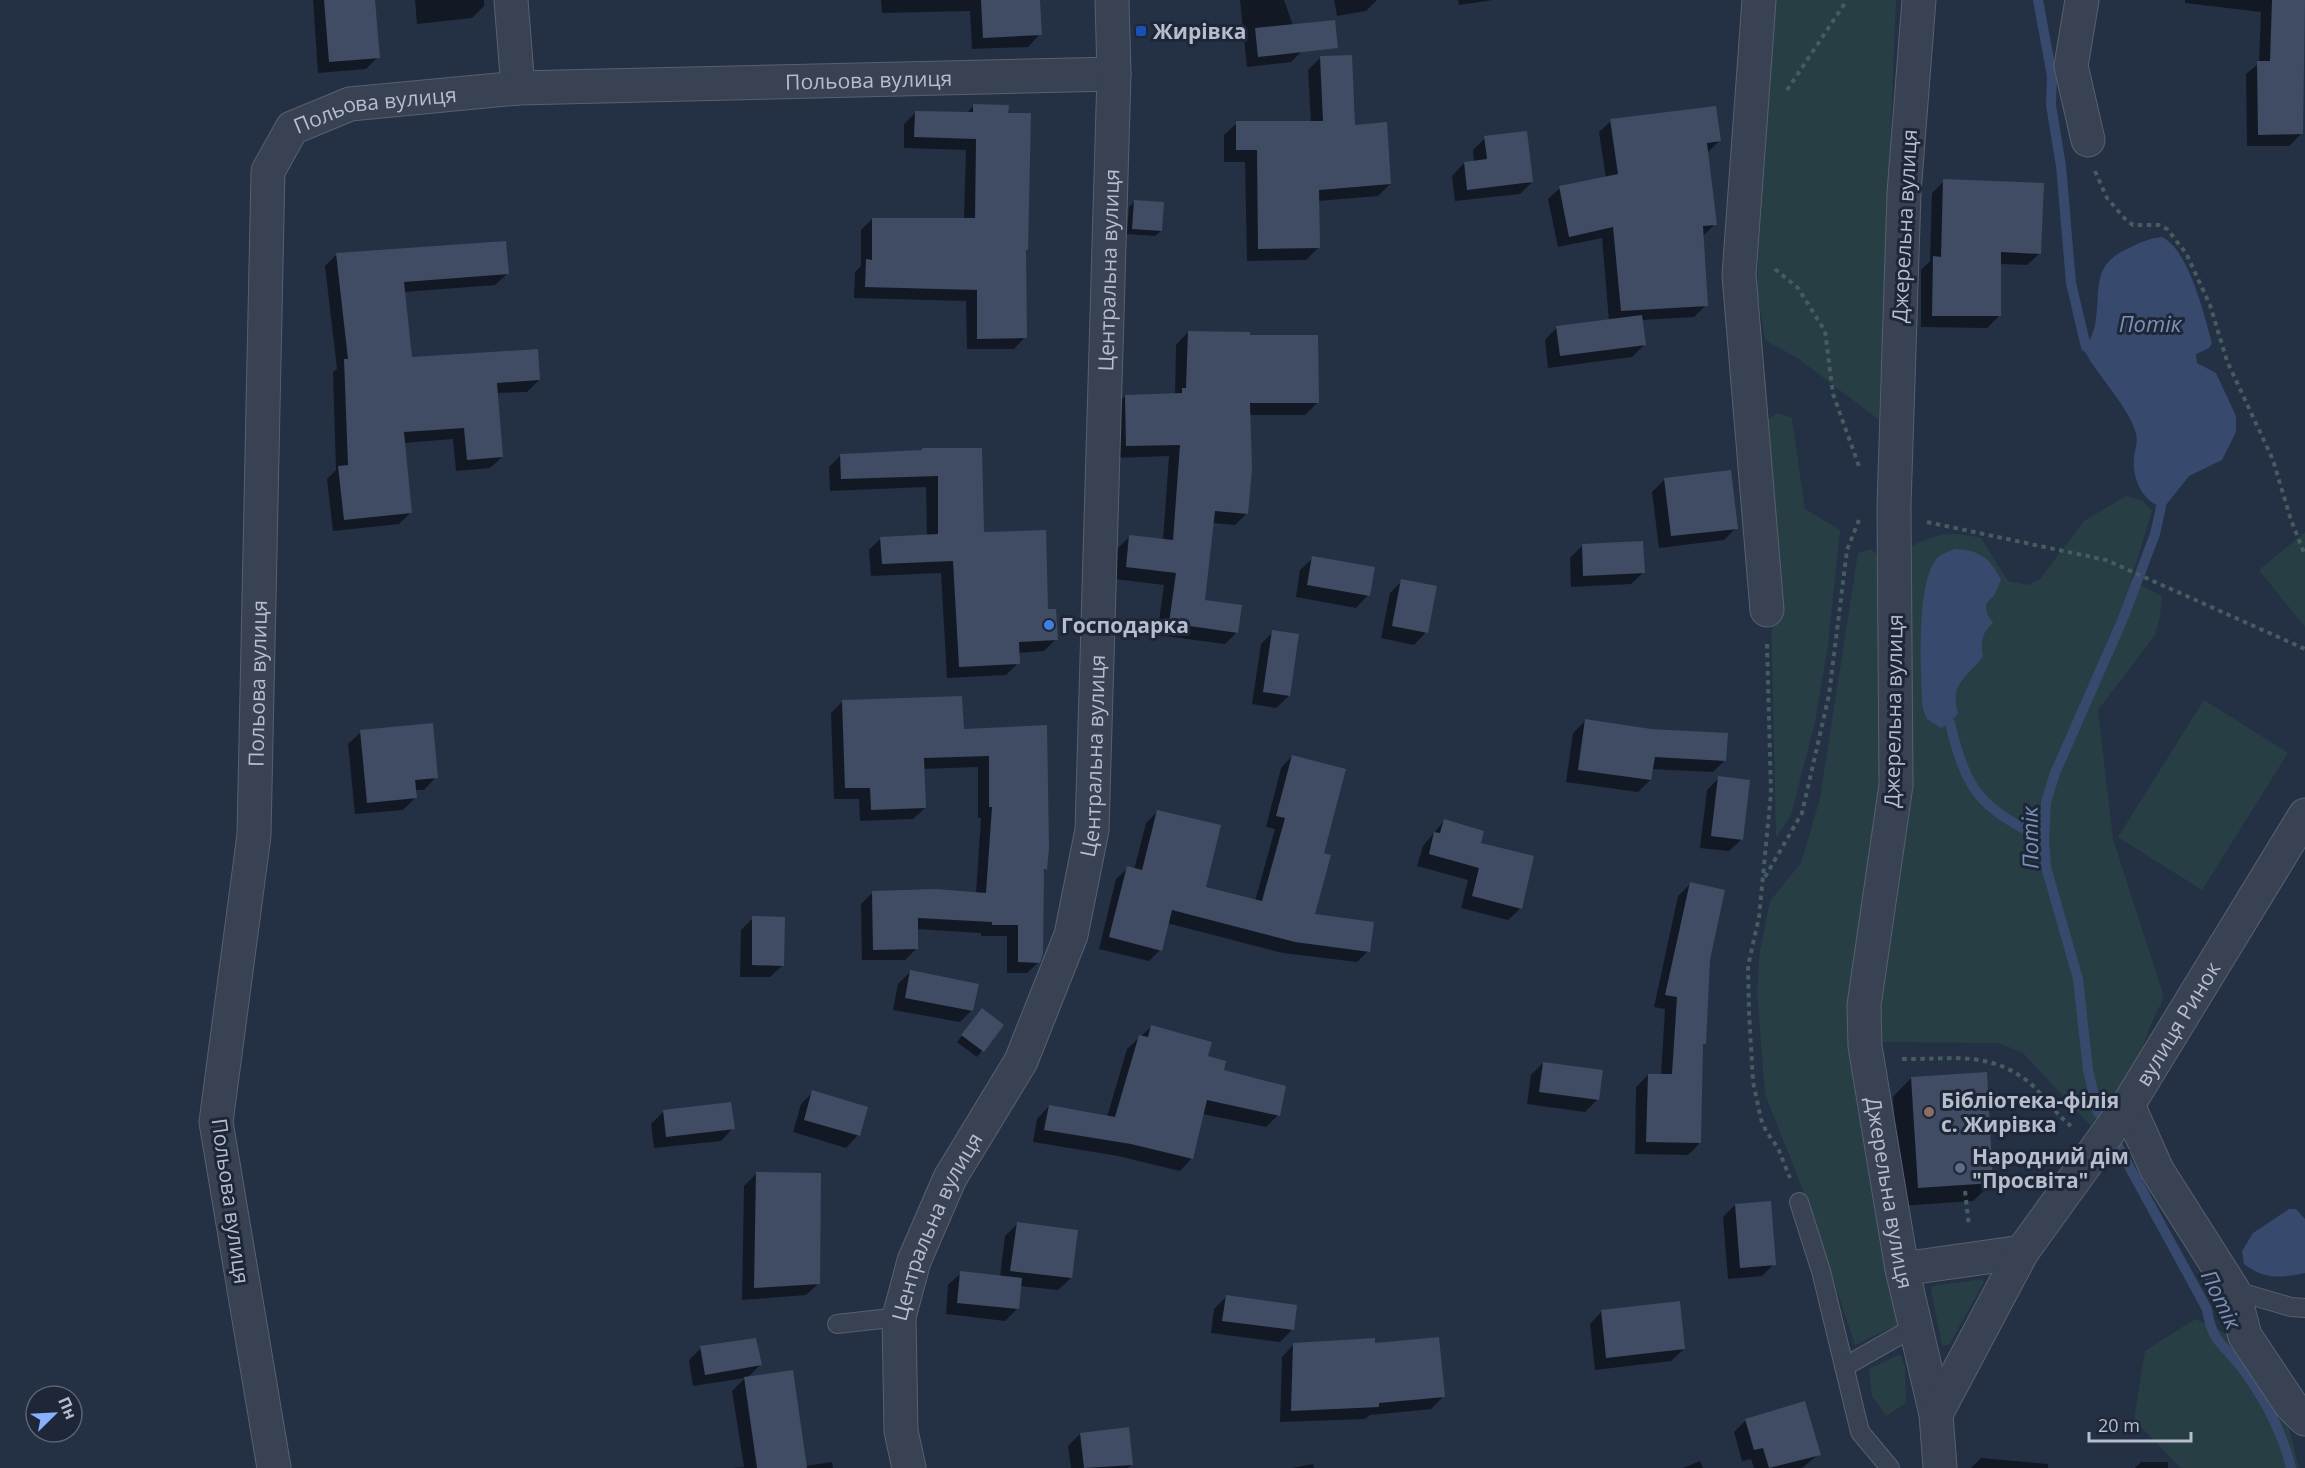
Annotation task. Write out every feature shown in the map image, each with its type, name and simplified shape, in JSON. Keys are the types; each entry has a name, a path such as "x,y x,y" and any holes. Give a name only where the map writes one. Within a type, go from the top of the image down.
{"street":[{"path":"511,0 518,88"},
{"name":"Центральна вулиця","path":"909,1468 901,1431 899,1317 914,1261 950,1178 1021,1061 1071,935 1092,830 1114,74 1112,0"},
{"path":"1759,0 1739,275 1767,610"},
{"name":"Джерельна вулиця","path":"1919,0 1904,193 1894,510 1896,785 1864,1005 1867,1059 1902,1269 1936,1414 1940,1468"},
{"path":"2082,0 2071,66 2088,140"},
{"name":"Польова вулиця","path":"274,1468 216,1122 254,835 268,171 292,128 350,104 518,88 1114,74"},
{"name":"вулиця Ринок","path":"1936,1414 2022,1252 2128,1105 2305,815"},
{"path":"2128,1105 2157,1170 2233,1290 2245,1336 2291,1405 2305,1419"},
{"path":"1902,1269 2022,1252"}],"lane":[{"path":"1799,1202 1821,1271 1860,1432 1890,1468"},
{"path":"2233,1290 2291,1307 2305,1308"},
{"path":"837,1324 899,1317"},
{"path":"1844,1367 1914,1327"}],"path":[{"path":"1784,94 1846,0"},
{"path":"2088,140 2100,185 2117,211 2133,225 2159,225 2167,229 2186,253 2210,305 2227,361 2273,460 2290,520 2305,555"},
{"path":"1742,224 1767,264 1798,288 1825,331 1833,394 1861,471"},
{"path":"1763,880 1802,813 1830,695 1847,550 1869,493 1894,510 2106,560 2305,649"},
{"path":"1767,610 1771,793 1759,917 1748,966 1753,1082 1761,1119 1778,1148 1799,1202"},
{"path":"1867,1059 1974,1058 2001,1064 2027,1081 2054,1113 2098,1146"}],"green space":[{"path":"1771,0 1896,0 1879,420 1799,359 1765,340 1757,289"},
{"path":"1777,413 1792,418 1805,509 1840,530 1828,644 1815,722 1791,815 1776,838 1767,420"},
{"path":"2126,496 2142,500 2152,511 2131,580 2162,596 2160,617 2155,635 2098,710 2113,839 2164,997 2150,1026 2139,1058 2091,1126 2023,1053 1999,1043 1879,1042 1877,1022 1910,547 1936,536 1961,534 1981,538 2008,581 2028,585 2040,579 2084,521"},
{"path":"2305,532 2305,627 2259,570"},
{"path":"1871,549 1881,558 1885,688 1857,1088 1897,1325 1855,1345 1803,1190 1765,1094 1757,992 1760,950 1770,901 1801,863 1820,798 1858,553"},
{"path":"2204,700 2288,753 2202,890 2118,837"},
{"path":"1982,1279 1984,1282 1949,1345 1942,1346 1931,1289 1933,1286"},
{"path":"2195,1319 2229,1335 2289,1429 2299,1468 2181,1468 2134,1420 2145,1351"},
{"path":"1900,1354 1905,1366 1906,1403 1886,1416 1872,1396 1869,1369"}],"water":[{"name":"Потік","path":"2162,237 2172,244 2180,255 2194,284 2212,343 2209,348 2196,354 2197,363 2216,373 2236,416 2236,432 2222,460 2189,476 2166,505 2161,507 2148,499 2136,480 2134,457 2137,437 2128,414 2085,352 2095,325 2098,289 2103,270 2118,254 2142,242"},
{"path":"1955,549 1978,553 1993,566 2001,580 1995,594 1986,604 1987,614 1993,623 1983,638 1983,657 1958,688 1956,703 1958,713 1950,723 1941,728 1927,719 1923,709 1921,630 1926,586 1931,569 1938,557"},
{"path":"2289,1209 2296,1209 2305,1219 2305,1273 2288,1276 2266,1275 2244,1264 2242,1251 2253,1233"}],"building":[{"path":"324,0 375,0 380,58 329,62"},
{"path":"981,0 1040,0 1042,35 983,38"},
{"path":"2272,0 2305,0 2303,134 2258,135 2257,61 2270,61"},
{"path":"1335,20 1338,48 1258,57 1255,28"},
{"path":"1352,55 1355,125 1387,122 1391,184 1319,190 1320,248 1258,249 1257,150 1236,150 1236,121 1323,121 1320,56"},
{"path":"973,104 1009,105 1008,113 1031,113 1028,250 1026,250 1027,338 977,339 977,290 865,287 866,259 872,260 872,218 975,218 976,139 914,137 915,111 973,112"},
{"path":"1716,106 1721,141 1707,143 1717,225 1703,226 1708,306 1621,311 1613,227 1569,237 1559,186 1618,174 1610,119"},
{"path":"1527,131 1533,182 1467,190 1464,162 1487,159 1484,136"},
{"path":"1943,179 2044,183 2041,254 2001,252 2001,316 1932,316 1933,256 1941,257"},
{"path":"1134,200 1164,202 1162,231 1132,229"},
{"path":"506,241 509,274 404,282 412,357 538,349 540,380 497,383 503,457 467,460 464,428 404,432 412,513 344,520 338,466 348,465 344,359 348,359 336,253"},
{"path":"1642,315 1646,345 1560,356 1556,326"},
{"path":"1188,331 1250,332 1250,335 1318,335 1319,403 1250,403 1252,469 1248,514 1215,511 1205,600 1242,605 1238,633 1169,623 1176,573 1126,567 1129,535 1173,540 1180,445 1126,446 1125,395 1182,393 1182,388 1186,388"},
{"path":"922,448 982,448 984,532 1046,530 1048,609 1056,609 1058,640 1019,642 1020,664 959,667 953,561 882,564 880,537 938,534 938,476 841,479 840,454 922,450"},
{"path":"1731,470 1738,529 1671,536 1664,478"},
{"path":"1643,541 1645,573 1583,576 1582,544"},
{"path":"1312,556 1375,567 1370,596 1307,585"},
{"path":"1401,579 1437,586 1428,633 1392,626"},
{"path":"1272,630 1299,634 1290,696 1263,692"},
{"path":"962,696 964,729 1047,725 1049,848 1047,870 1044,869 1043,954 1040,963 1018,962 1018,925 992,925 992,922 918,918 918,949 873,950 872,891 935,889 986,893 992,807 989,807 989,756 924,758 926,808 871,810 870,788 845,788 842,700"},
{"path":"1585,719 1651,729 1728,733 1726,761 1655,757 1651,780 1578,770"},
{"path":"433,723 438,778 415,780 417,798 367,803 360,730"},
{"path":"1292,755 1346,769 1324,853 1331,855 1315,914 1374,922 1370,952 1295,942 1172,910 1162,951 1109,937 1127,866 1142,870 1157,810 1221,825 1206,887 1262,901 1285,818 1276,816"},
{"path":"1718,776 1750,780 1743,840 1711,836"},
{"path":"1444,819 1484,831 1481,843 1534,856 1522,909 1472,896 1479,868 1429,854 1434,832 1440,833"},
{"path":"1690,882 1725,890 1710,960 1706,1044 1703,1044 1701,1143 1646,1142 1648,1074 1672,1074 1677,997 1665,995"},
{"path":"752,916 785,917 784,966 752,965"},
{"path":"910,970 979,984 973,1011 905,998"},
{"path":"982,1008 1004,1025 984,1052 961,1035"},
{"path":"1151,1025 1212,1042 1208,1056 1226,1061 1224,1070 1286,1086 1280,1116 1207,1100 1193,1159 1131,1144 1044,1130 1049,1105 1115,1117 1139,1035 1148,1037"},
{"path":"1543,1062 1603,1070 1599,1100 1539,1092"},
{"path":"1987,1072 1993,1183 1918,1188 1911,1077"},
{"path":"812,1090 868,1107 860,1136 804,1120"},
{"path":"731,1102 735,1129 666,1137 663,1110"},
{"path":"756,1172 821,1173 820,1284 754,1288"},
{"path":"1771,1201 1776,1265 1740,1268 1735,1204"},
{"path":"1017,1222 1078,1230 1072,1278 1010,1271"},
{"path":"960,1271 1022,1278 1019,1309 957,1303"},
{"path":"1226,1295 1297,1305 1294,1330 1222,1321"},
{"path":"1680,1301 1685,1349 1606,1358 1601,1310"},
{"path":"1439,1337 1445,1397 1379,1403 1379,1407 1291,1411 1293,1343 1375,1338 1375,1343"},
{"path":"756,1338 762,1365 705,1375 700,1346"},
{"path":"793,1370 807,1468 757,1468 744,1377"},
{"path":"1805,1401 1821,1455 1769,1468 1763,1448 1754,1450 1745,1419"},
{"path":"1129,1427 1133,1465 1084,1468 1080,1433"}],"waterway":[{"path":"2038,0 2052,76 2051,105 2061,166 2071,283 2086,347"},
{"name":"Потік","path":"2098,1113 2088,1070 2078,979 2046,867 2044,839 2046,802 2055,773 2122,621 2155,534 2161,507"},
{"path":"1950,723 1963,766 1979,795 2005,817 2044,839"},
{"name":"Потік","path":"2118,1146 2207,1309 2209,1321 2217,1338 2240,1365 2268,1408 2284,1443 2291,1468"}],"place":[{"name":"Жирівка","path":"1141,31"},
{"name":"Господарка","path":"1049,625"},
{"name":"Бібліотека-філія с. Жирівка","path":"1929,1112"},
{"name":"Народний дім \"Просвіта\"","path":"1960,1168"}]}
